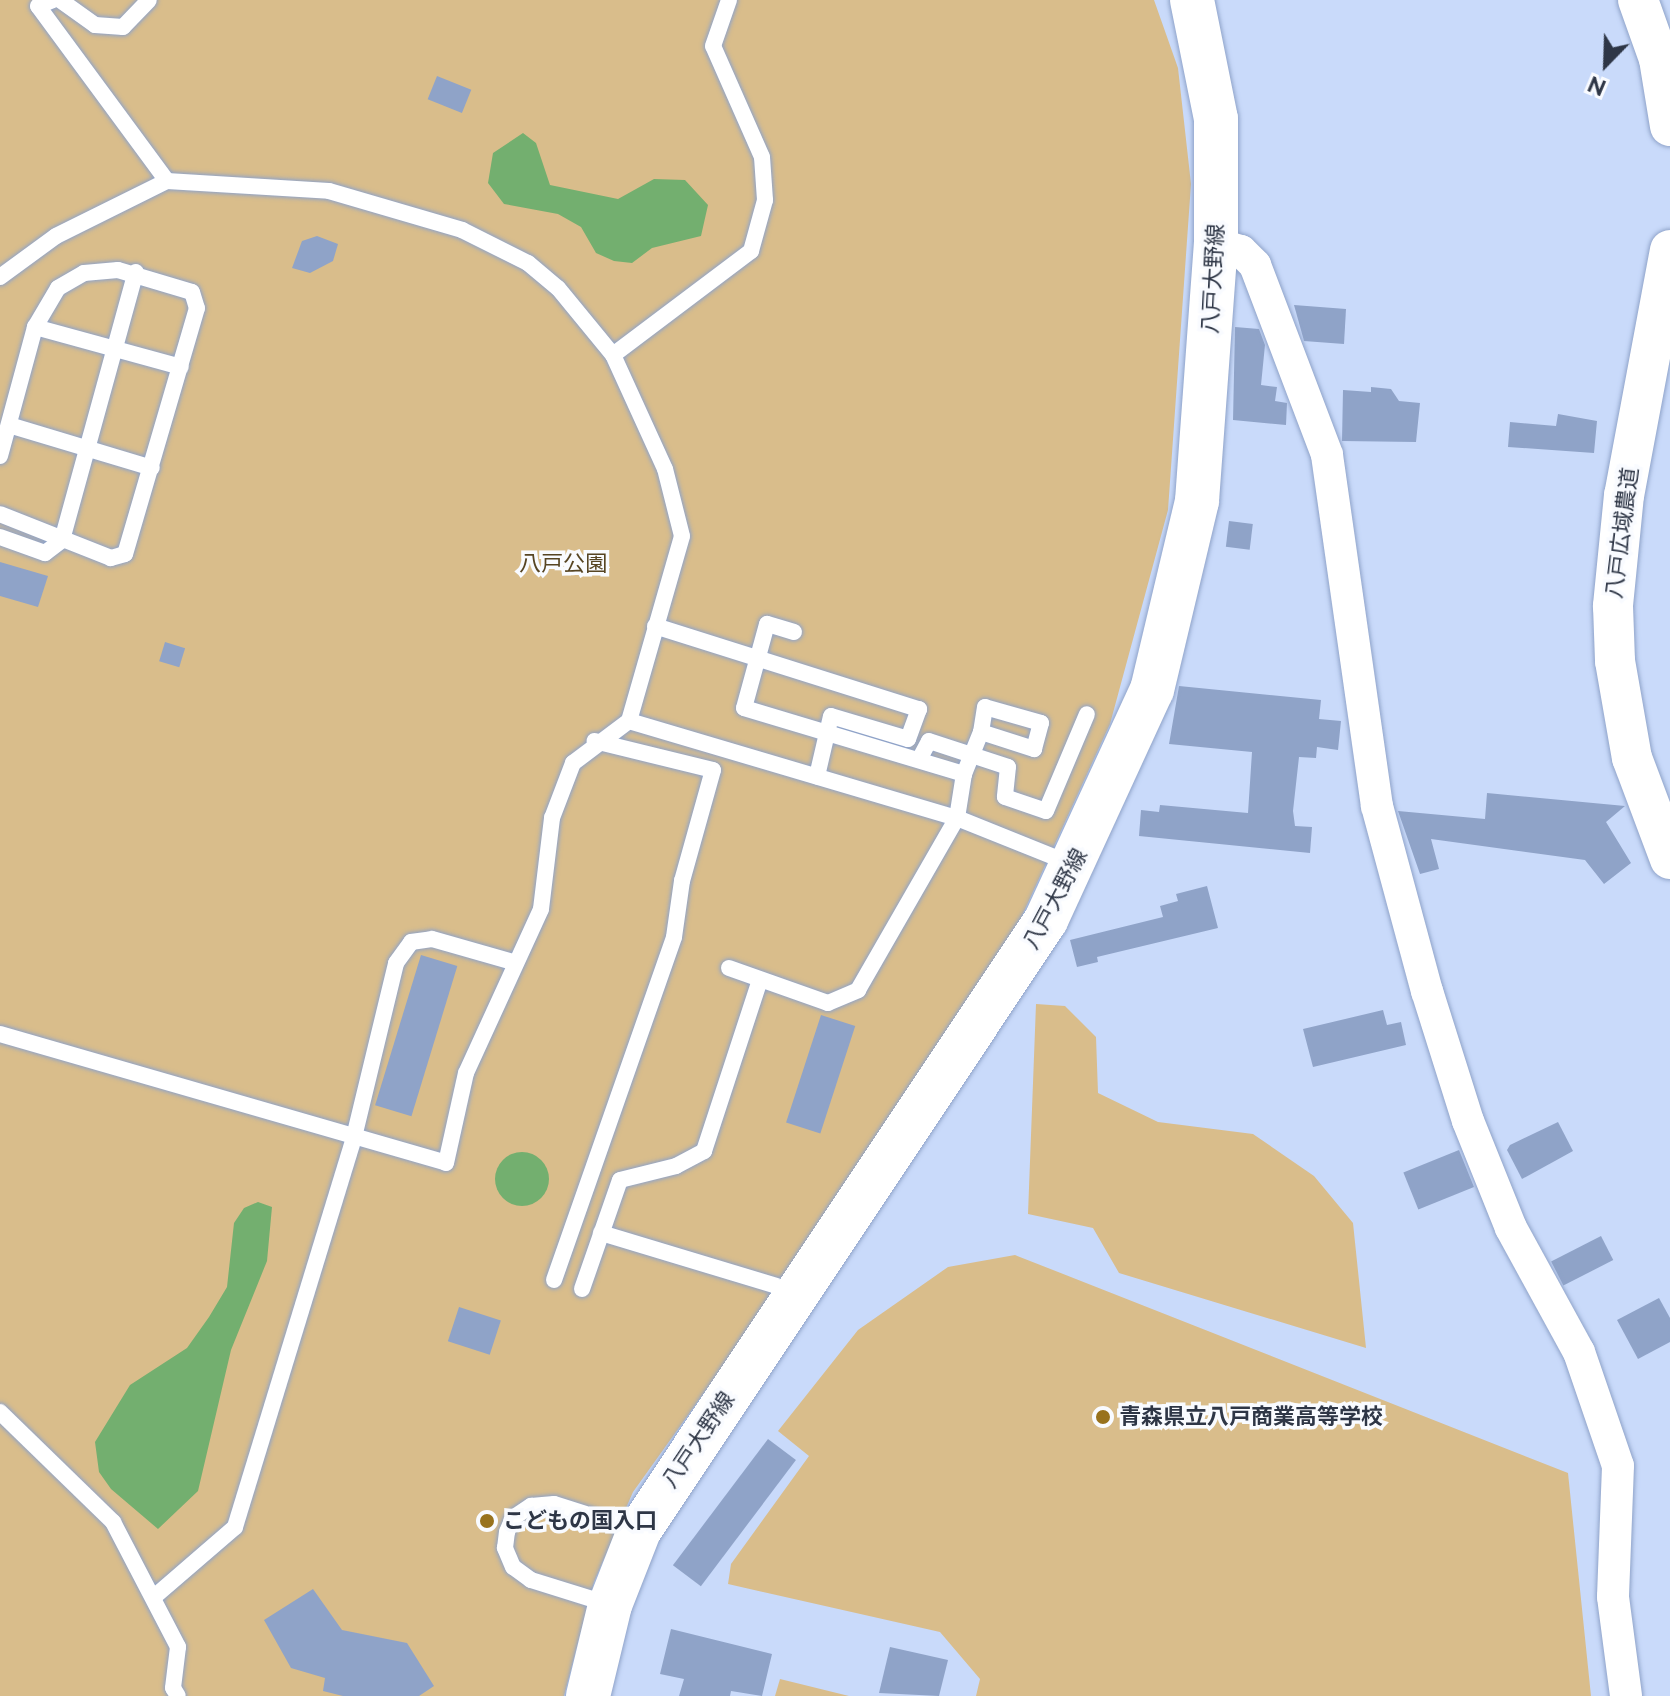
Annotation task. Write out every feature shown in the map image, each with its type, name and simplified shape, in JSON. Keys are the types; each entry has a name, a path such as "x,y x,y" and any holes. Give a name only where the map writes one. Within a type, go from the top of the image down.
{"main road":[{"name":"八戸大野線","path":"588,1696 610,1605 639,1531 1004,988 1076,864 1152,690 1182,582 1197,501 1216,244 1216,119 1192,0"}],"street":[{"path":"1638,0 1659,59 1670,126"},
{"path":"1216,244 1241,251 1255,265 1327,455 1377,806 1427,991 1468,1121 1511,1228 1579,1352 1618,1466 1613,1597 1626,1696"},
{"name":"八戸広域農道","path":"1670,250 1661,365 1624,495 1613,606 1622,710 1657,792 1670,859"}],"lane":[{"path":"60,0 95,25 123,27 149,0"},
{"path":"613,355 751,251 765,200 762,157 713,46 729,0"},
{"path":"41,2 167,181"},
{"path":"0,277 56,236 167,181 329,191 462,230 528,263 558,288 613,355 665,469 682,536 629,721 595,741 573,763 552,818 541,909 466,1073 446,1163 0,1034"},
{"path":"0,537 45,553 62,540 136,272"},
{"path":"0,456 35,327 51,295 76,277 136,272 183,287 195,298 181,367 125,554 111,558 0,514"},
{"path":"35,327 181,367"},
{"path":"9,425 152,468"},
{"path":"794,632 767,624 744,708 920,758 964,774"},
{"path":"655,626 919,709 908,739 831,716 817,776"},
{"path":"920,758 929,741 1008,767 1005,797 1046,811 1087,714"},
{"path":"629,721 957,818 1054,857"},
{"path":"729,968 828,1003 858,990 957,818 964,774 976,756 981,732"},
{"path":"554,1280 674,937 682,881 713,770 595,741"},
{"path":"154,1597 235,1527 354,1137 396,963 411,942 432,939 516,963"},
{"path":"582,1289 620,1180 676,1166 704,1151 760,980"},
{"path":"601,1233 776,1286"},
{"path":"0,1412 113,1522 178,1647 173,1688 178,1696"},
{"path":"610,1605 531,1580 513,1567 505,1548 507,1532 513,1518 531,1506 554,1504 639,1531"}],"green space":[{"name":"八戸公園","path":"0,0 1154,0 1178,68 1191,184 1168,510 1110,724 1021,918 789,1274 633,1492 594,1582 564,1696 0,1696"},
{"path":"1036,1004 1065,1006 1096,1037 1098,1093 1158,1122 1253,1134 1314,1176 1353,1223 1366,1348 1119,1273 1093,1228 1028,1214"},
{"name":"青森県立八戸商業高等学校","path":"1015,1255 1568,1473 1591,1696 976,1696 980,1679 940,1632 728,1584 731,1564 809,1456 778,1431 858,1330 948,1267"},
{"path":"780,1679 849,1696 775,1696"}],"shaded area":[{"path":"523,133 536,143 550,185 618,199 654,179 685,180 708,205 701,236 652,248 632,263 614,261 596,253 581,227 558,214 504,204 488,183 493,153"},
{"path":"522,1152 541,1160 549,1179 541,1198 522,1206 503,1198 495,1179 503,1160"},
{"path":"258,1202 272,1207 267,1261 231,1350 198,1491 158,1529 111,1489 99,1472 95,1442 130,1385 187,1348 209,1317 227,1287 234,1223 244,1208"}],"building":[{"path":"437,76 471,90 462,113 428,99"},
{"path":"317,236 338,244 333,261 310,273 292,268 302,241"},
{"path":"1294,305 1346,309 1344,344 1304,341"},
{"path":"1235,327 1259,329 1265,345 1261,385 1277,387 1275,401 1287,403 1286,425 1233,420"},
{"path":"1371,387 1391,389 1399,401 1420,403 1416,442 1342,441 1343,390 1371,392"},
{"path":"1558,414 1597,421 1594,453 1508,447 1510,422 1556,426"},
{"path":"1229,521 1253,524 1250,550 1226,547"},
{"path":"0,562 48,576 38,607 0,596"},
{"path":"165,642 185,648 179,667 159,661"},
{"path":"1179,686 1321,700 1319,719 1341,721 1338,750 1317,747 1316,758 1299,757 1293,811 1295,826 1312,827 1310,853 1139,836 1141,810 1159,812 1160,805 1248,813 1252,752 1169,744"},
{"path":"1487,793 1625,806 1606,822 1631,863 1604,884 1585,860 1431,839 1439,869 1420,874 1398,811 1485,819"},
{"path":"1207,886 1218,928 1097,957 1098,962 1077,967 1070,940 1163,917 1160,906 1178,901 1176,894"},
{"path":"421,955 457,966 411,1116 375,1105"},
{"path":"1383,1010 1387,1025 1401,1022 1406,1045 1313,1067 1303,1029"},
{"path":"821,1015 855,1026 820,1134 786,1122"},
{"path":"1558,1122 1573,1151 1522,1179 1507,1150 1510,1145"},
{"path":"1459,1150 1474,1187 1418,1210 1403,1172"},
{"path":"1601,1236 1613,1260 1563,1285 1551,1261"},
{"path":"1659,1298 1670,1318 1670,1342 1638,1359 1617,1320"},
{"path":"459,1307 501,1321 490,1355 448,1341"},
{"path":"768,1439 796,1460 701,1586 673,1565"},
{"path":"313,1589 342,1630 407,1643 434,1686 419,1696 343,1696 323,1691 325,1678 291,1668 264,1620"},
{"path":"671,1629 772,1654 762,1696 731,1691 730,1696 679,1696 684,1679 660,1674"},
{"path":"890,1647 948,1660 939,1696 879,1693"}],"place":[{"name":"青森県立八戸商業高等学校","path":"1103,1417"},
{"name":"こどもの国入口","path":"487,1521"}]}
